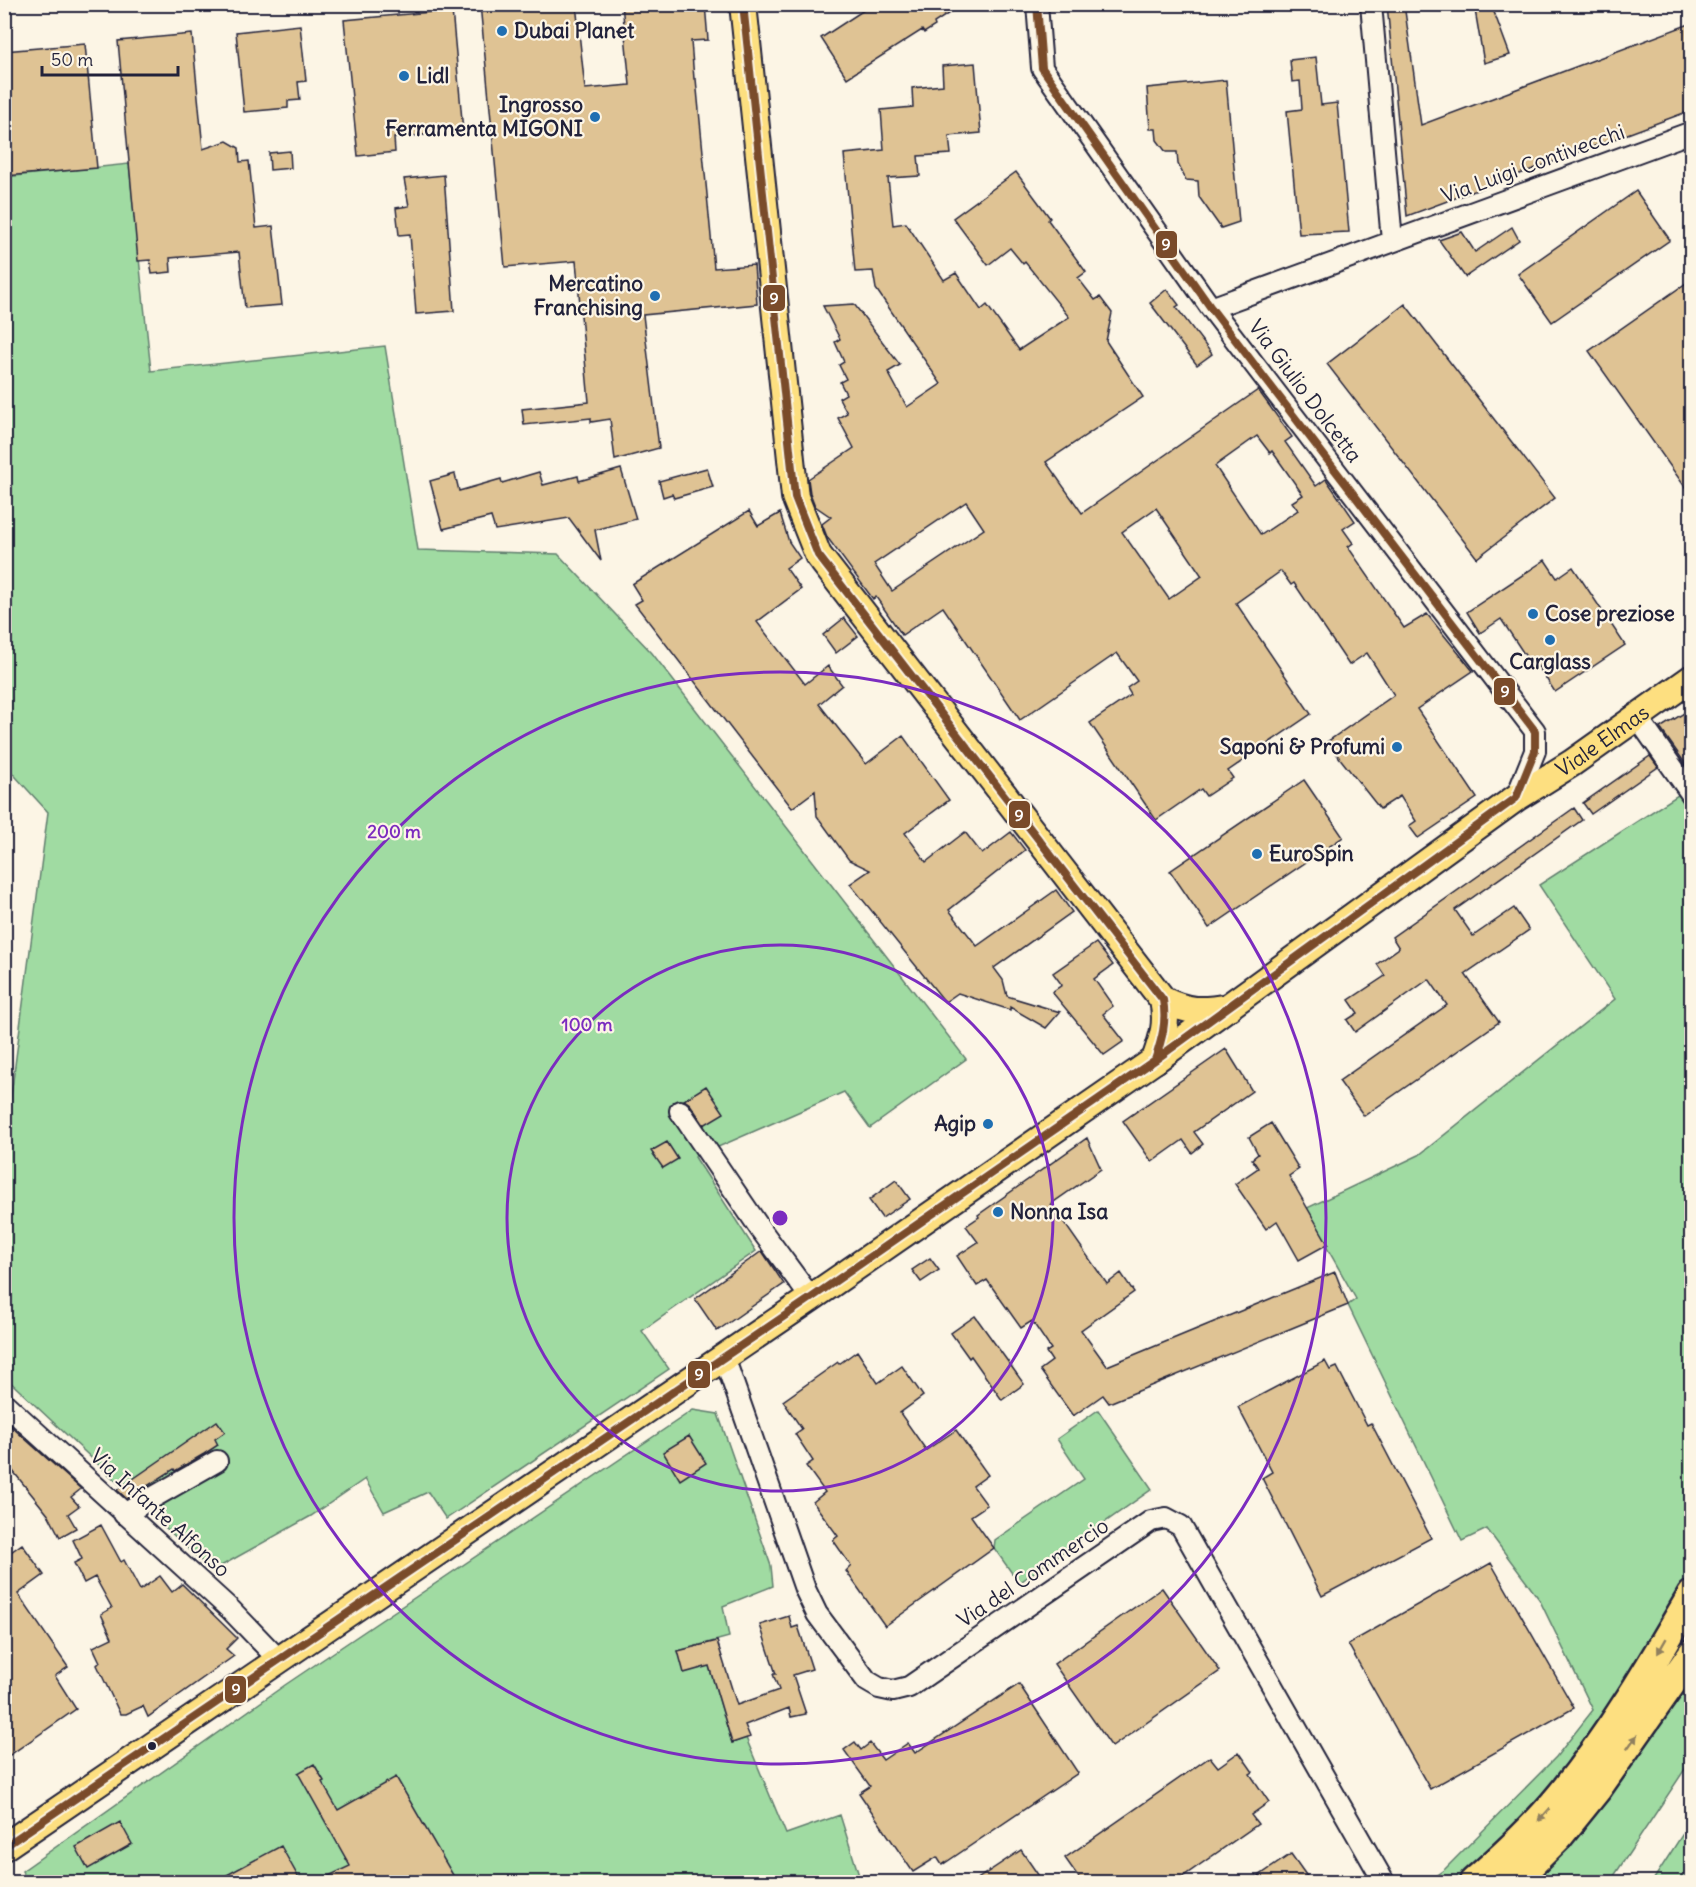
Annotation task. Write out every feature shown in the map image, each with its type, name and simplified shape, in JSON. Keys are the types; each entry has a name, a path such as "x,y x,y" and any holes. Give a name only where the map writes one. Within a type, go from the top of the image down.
{"highway":[{"path":"1513,1882 1559,1836 1631,1697 1692,1595"},
{"path":"1474,1882 1507,1854 1561,1795 1589,1779 1692,1654"}],"main road":[{"path":"743,4 795,496 818,555 1163,999 1182,1009 1190,1010 1205,1011 1229,1007"},
{"name":"Viale Elmas","path":"5,1845 280,1661 811,1298 1155,1060 1516,798 1572,763 1692,678"},
{"path":"1155,1060 1164,1036 1167,1017 1163,999"}],"street":[{"name":"Via Giulio Dolcetta","path":"1037,4 1042,68 1211,308 1535,731 1535,751 1516,798"},
{"path":"1371,4 1392,241"},
{"name":"Via Luigi Contivecchi","path":"1211,308 1692,132"},
{"path":"1637,717 1692,795"},
{"path":"680,1111 761,1230 811,1298"},
{"name":"Via del Commercio","path":"724,1357 809,1597 817,1614 867,1681 879,1688 893,1691 909,1687 1151,1521 1166,1518 1181,1526 1384,1882"},
{"name":"Via Infante Alfonso","path":"4,1403 231,1610 280,1661"},
{"path":"124,1514 217,1461"}],"green space":[{"path":"129,164 151,371 385,346 418,550 558,554 652,653 966,1059 870,1128 844,1092 695,1157 756,1251 642,1331 669,1369 446,1519 428,1492 384,1512 365,1479 311,1516 212,1571 5,1377 5,1142 48,812 5,765 5,177"},
{"path":"1681,793 1692,808 1691,1572 1633,1667 1569,1759 1604,1795 1650,1738 1691,1674 1691,1760 1610,1882 1427,1882 1445,1869 1556,1757 1593,1710 1539,1599 1487,1529 1462,1541 1348,1305 1356,1299 1305,1209 1419,1155 1615,999 1539,885"},
{"path":"693,1410 718,1414 771,1566 773,1586 723,1606 729,1637 678,1651 709,1666 732,1743 746,1738 786,1834 840,1815 861,1882 27,1882 22,1871 285,1685"},
{"path":"1098,1410 1152,1489 1019,1583 994,1548 995,1540 1084,1479 1057,1439"},
{"path":"1691,1821 1691,1882 1652,1882"}],"building":[{"path":"480,4 576,4 585,89 630,85 622,4 705,4 708,40 691,41 714,268 754,265 757,304 643,315 659,448 615,460 610,419 591,422 591,418 524,425 522,409 589,402 576,261 505,267"},
{"path":"873,4 963,4 934,23 935,26 924,33 922,30 847,78 821,38"},
{"path":"1387,4 1404,4 1421,125 1692,23 1692,110 1407,216"},
{"path":"1474,4 1491,4 1510,55 1484,63"},
{"name":"Lidl","path":"452,10 463,131 394,138 395,152 358,156 344,20"},
{"path":"300,25 306,81 298,82 300,100 288,101 288,108 244,112 236,32"},
{"path":"192,34 203,149 227,141 239,148 240,162 249,161 256,228 273,226 282,305 245,308 239,252 170,258 171,272 152,274 150,260 138,261 118,41"},
{"path":"85,44 97,168 5,176 4,51"},
{"path":"1316,57 1321,105 1337,103 1349,232 1299,234 1287,111 1302,109 1300,81 1292,82 1290,60"},
{"path":"975,63 981,133 949,136 951,154 918,156 920,176 888,178 893,225 906,223 944,280 956,273 981,310 987,305 1019,350 1069,317 1025,262 1023,264 1010,248 988,265 953,218 1016,172 1086,272 1078,278 1095,300 1100,297 1112,313 1106,341 1143,397 1046,462 1082,513 1258,390 1292,437 1285,442 1316,486 1326,479 1355,521 1343,529 1353,543 1348,547 1404,628 1427,614 1473,671 1417,709 1477,798 1418,838 1409,826 1416,821 1400,796 1380,809 1327,742 1394,695 1367,653 1349,665 1294,583 1291,585 1281,571 1236,603 1311,714 1228,771 1233,778 1206,796 1201,789 1156,820 1090,723 1131,695 1127,688 1137,681 1117,653 1020,720 943,607 902,635 876,597 873,599 827,537 822,524 831,517 815,506 808,479 854,448 838,418 847,413 839,398 846,394 840,382 846,379 839,365 844,362 835,342 840,339 823,306 854,304 900,365 888,372 907,407 941,384 876,289 873,271 855,272 844,154 884,150 881,110 913,107 912,88 943,85 942,66","holes":["1257,436 1270,453 1272,451 1303,495 1292,502 1298,510 1261,535 1215,466","966,502 984,529 892,591 874,564","1156,508 1202,576 1169,599 1122,532"]},
{"path":"1226,80 1239,222 1221,228 1199,197 1198,181 1186,180 1178,164 1177,152 1166,152 1157,140 1156,129 1150,129 1147,88"},
{"path":"290,151 291,168 270,170 269,153"},
{"path":"444,175 454,311 416,314 410,234 399,235 396,208 409,206 404,179"},
{"path":"1636,191 1670,240 1552,322 1518,274"},
{"path":"1512,227 1519,240 1465,277 1439,240 1462,232 1475,252"},
{"path":"1692,279 1692,497 1589,351"},
{"path":"1167,289 1179,305 1176,307 1212,354 1197,365 1150,303"},
{"path":"1405,304 1555,498 1477,558 1327,364"},
{"path":"707,468 713,487 674,498 672,494 663,497 659,481"},
{"path":"621,469 636,519 595,530 601,561 569,518 495,530 491,517 443,529 430,481 455,474 459,491 501,479 502,483 539,472 543,485 578,476 579,481"},
{"path":"749,511 758,526 780,513 789,542 800,558 786,568 801,589 757,622 805,684 828,666 842,685 819,704 866,764 903,736 949,800 905,833 926,862 965,832 982,854 1011,832 1025,850 949,910 977,946 1056,890 1072,912 994,968 1003,980 1007,996 1060,1012 1046,1028 1010,1007 1010,1010 958,993 945,1002 850,884 870,870 849,860 817,816 815,791 792,808 635,604 642,600 632,584"},
{"path":"1545,560 1557,578 1573,567 1625,645 1555,692 1538,666 1534,669 1501,619 1480,633 1467,612"},
{"path":"844,618 858,636 836,653 823,635"},
{"path":"1692,708 1692,773 1660,728"},
{"path":"1650,756 1658,767 1591,814 1583,803"},
{"name":"EuroSpin","path":"1304,780 1343,837 1209,928 1170,871"},
{"path":"1574,808 1582,820 1455,910 1473,936 1514,908 1529,930 1465,974 1499,1022 1364,1116 1339,1081 1447,1005 1429,979 1355,1032 1347,1020 1358,1013 1349,1000 1385,976 1377,964 1399,948 1392,937"},
{"path":"1096,943 1113,965 1094,979 1113,1006 1103,1014 1124,1041 1104,1055 1052,992 1062,985 1053,973"},
{"path":"1226,1049 1252,1091 1194,1132 1203,1144 1192,1153 1183,1140 1152,1162 1123,1121"},
{"path":"706,1086 724,1113 704,1125 690,1104 684,1100"},
{"path":"1271,1123 1299,1169 1289,1176 1328,1244 1299,1260 1277,1221 1266,1229 1235,1184 1258,1168 1252,1159 1258,1154 1249,1137"},
{"path":"1087,1138 1101,1169 1051,1204 1107,1284 1121,1273 1134,1292 1081,1330 1107,1366 1335,1272 1348,1305 1109,1403 1103,1395 1073,1416 1040,1370 1052,1361 1046,1352 1051,1349 1032,1321 1021,1328 987,1280 977,1286 957,1256 978,1242 966,1226 979,1217 978,1215"},
{"path":"667,1142 678,1159 663,1168 651,1151"},
{"path":"896,1180 910,1199 882,1218 869,1200"},
{"path":"762,1251 784,1284 717,1331 695,1299"},
{"path":"930,1258 939,1270 921,1282 912,1270"},
{"path":"975,1316 1024,1384 1002,1400 971,1356 969,1358 951,1333"},
{"path":"857,1351 878,1383 902,1366 923,1396 900,1413 926,1450 956,1430 988,1475 973,1486 987,1505 971,1516 994,1548 885,1626 846,1571 851,1566 833,1540 838,1536 813,1502 825,1492 806,1466 813,1461 795,1434 802,1429 783,1401"},
{"path":"1325,1361 1330,1370 1337,1367 1367,1425 1371,1423 1431,1538 1322,1596 1262,1478 1272,1472 1238,1407"},
{"path":"4,1420 81,1489 71,1497 79,1506 68,1514 76,1528 60,1537 49,1516 4,1460"},
{"path":"217,1421 225,1432 215,1439 218,1445 175,1471 174,1469 127,1499 117,1490"},
{"path":"689,1436 706,1463 680,1480 663,1452"},
{"path":"101,1525 121,1562 124,1560 140,1590 160,1576 172,1592 182,1584 237,1638 226,1649 234,1656 148,1717 143,1706 126,1714 120,1714 97,1665 100,1662 93,1647 112,1638 101,1614 112,1608 95,1577 84,1583 74,1563 82,1559 73,1540"},
{"path":"22,1544 44,1575 18,1594 68,1667 55,1676 76,1709 4,1759 4,1557"},
{"path":"1491,1563 1574,1708 1430,1789 1348,1644"},
{"path":"1162,1588 1220,1671 1112,1747 1054,1664"},
{"path":"789,1616 792,1628 798,1626 812,1669 793,1675 806,1714 791,1717 789,1708 745,1725 750,1737 732,1743 709,1666 684,1673 678,1651 717,1641 737,1705 779,1690 760,1625"},
{"path":"1019,1684 1078,1773 942,1865 937,1857 913,1872 859,1793 870,1786 844,1750 855,1742 861,1750 870,1743 883,1760 908,1743 915,1753"},
{"path":"1239,1752 1253,1772 1250,1774 1269,1802 1251,1815 1258,1824 1175,1882 1082,1882 1065,1858 1210,1757 1218,1767"},
{"path":"314,1764 338,1810 396,1777 457,1882 316,1882 350,1866 298,1773"},
{"path":"120,1822 132,1844 88,1869 76,1847"},
{"path":"281,1846 301,1882 214,1882"},
{"path":"1021,1850 1043,1882 973,1882"},
{"path":"1291,1854 1311,1882 1250,1882"}],"transit line":[{"name":"9","path":"743,4 795,497 818,555 1163,1000 1163,1030 1155,1060"},
{"name":"9","path":"4,1847 811,1298 1155,1060 1516,798 1535,751 1535,731 1211,308 1042,68 1037,4"}],"place":[{"name":"Dubai Planet","path":"502,31"},
{"name":"Lidl","path":"404,76"},
{"name":"Ingrosso Ferramenta MIGONI","path":"595,117"},
{"name":"Mercatino Franchising","path":"655,296"},
{"name":"Cose preziose","path":"1533,614"},
{"name":"Carglass","path":"1550,640"},
{"name":"Saponi & Profumi","path":"1397,747"},
{"name":"EuroSpin","path":"1257,854"},
{"name":"Agip","path":"988,1124"},
{"name":"Nonna Isa","path":"998,1212"}]}
